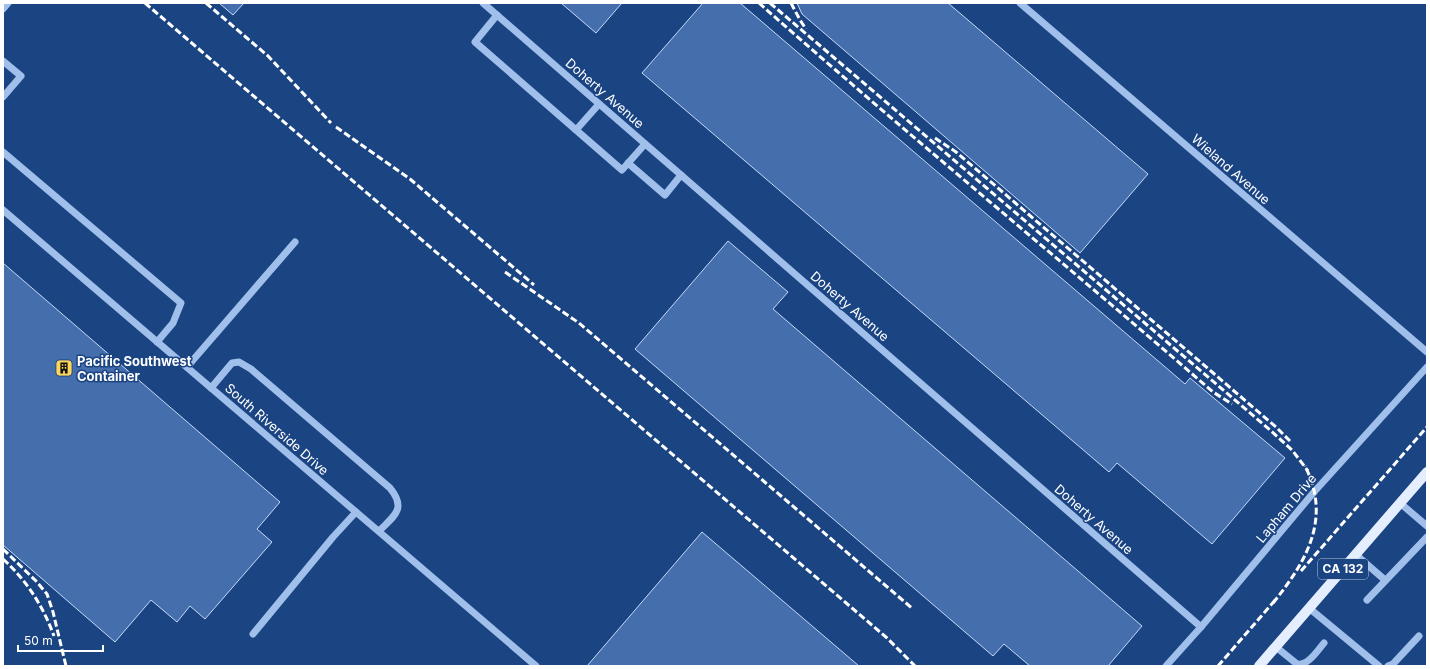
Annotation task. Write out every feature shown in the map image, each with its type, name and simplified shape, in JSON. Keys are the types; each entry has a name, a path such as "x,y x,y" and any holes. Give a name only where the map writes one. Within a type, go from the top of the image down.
{"main road":[{"name":"CA 132","path":"1259,666 1427,472"}],"street":[{"path":"3,9 8,3"},
{"name":"Doherty Avenue","path":"483,3 1201,627"},
{"name":"Wieland Avenue","path":"1020,3 1427,352"},
{"path":"497,15 475,42 622,170 645,144"},
{"path":"3,61 21,76 3,98"},
{"path":"576,130 599,104"},
{"path":"3,152 181,304 173,323 157,342"},
{"path":"628,163 665,195 681,175"},
{"name":"South Riverside Drive","path":"3,210 536,666"},
{"path":"187,368 295,242"},
{"path":"211,388 232,362 239,362 251,370 390,488 395,494 398,502 397,512 379,531"},
{"name":"Lapham Drive","path":"1166,666 1201,627 1314,492 1427,367"},
{"path":"1400,503 1427,526"},
{"path":"253,634 333,537 356,512"},
{"path":"1367,600 1427,537"},
{"path":"1356,554 1385,580"},
{"path":"1309,608 1379,666"},
{"path":"1388,666 1393,664 1419,636"},
{"path":"1276,646 1297,664 1301,664 1306,662 1324,643"}],"building":[{"path":"219,3 244,3 233,15"},
{"path":"561,3 622,3 596,33"},
{"path":"703,3 740,3 1185,384 1190,378 1285,458 1212,544 1117,463 1109,472 642,73"},
{"path":"797,3 948,3 1148,174 1080,253 802,14"},
{"path":"728,241 788,292 773,309 1142,626 1108,666 1030,666 1004,644 993,656 635,349"},
{"name":"Pacific Southwest Container","path":"3,263 280,502 257,529 272,542 205,619 190,606 177,622 151,600 115,642 3,545"},
{"path":"702,532 859,666 587,666"}],"railway":[{"path":"145,3 887,638 915,666"},
{"path":"206,3 268,56 331,123"},
{"path":"759,3 1213,392 1232,404"},
{"path":"770,3 1270,430 1292,450 1308,471"},
{"path":"791,3 806,29"},
{"path":"336,127 410,179 534,285"},
{"path":"935,138 956,152 1276,427 1290,441"},
{"path":"505,272 579,323 913,609"},
{"path":"1301,571 1427,427"},
{"path":"1273,603 1296,572 1312,539 1316,504 1313,485 1305,466"},
{"path":"3,549 36,581 47,594 53,612 66,666"},
{"path":"3,559 20,576 33,594 45,614 54,636"},
{"path":"1218,666 1277,598"}],"place":[{"name":"Pacific Southwest Container","path":"64,368"}]}
